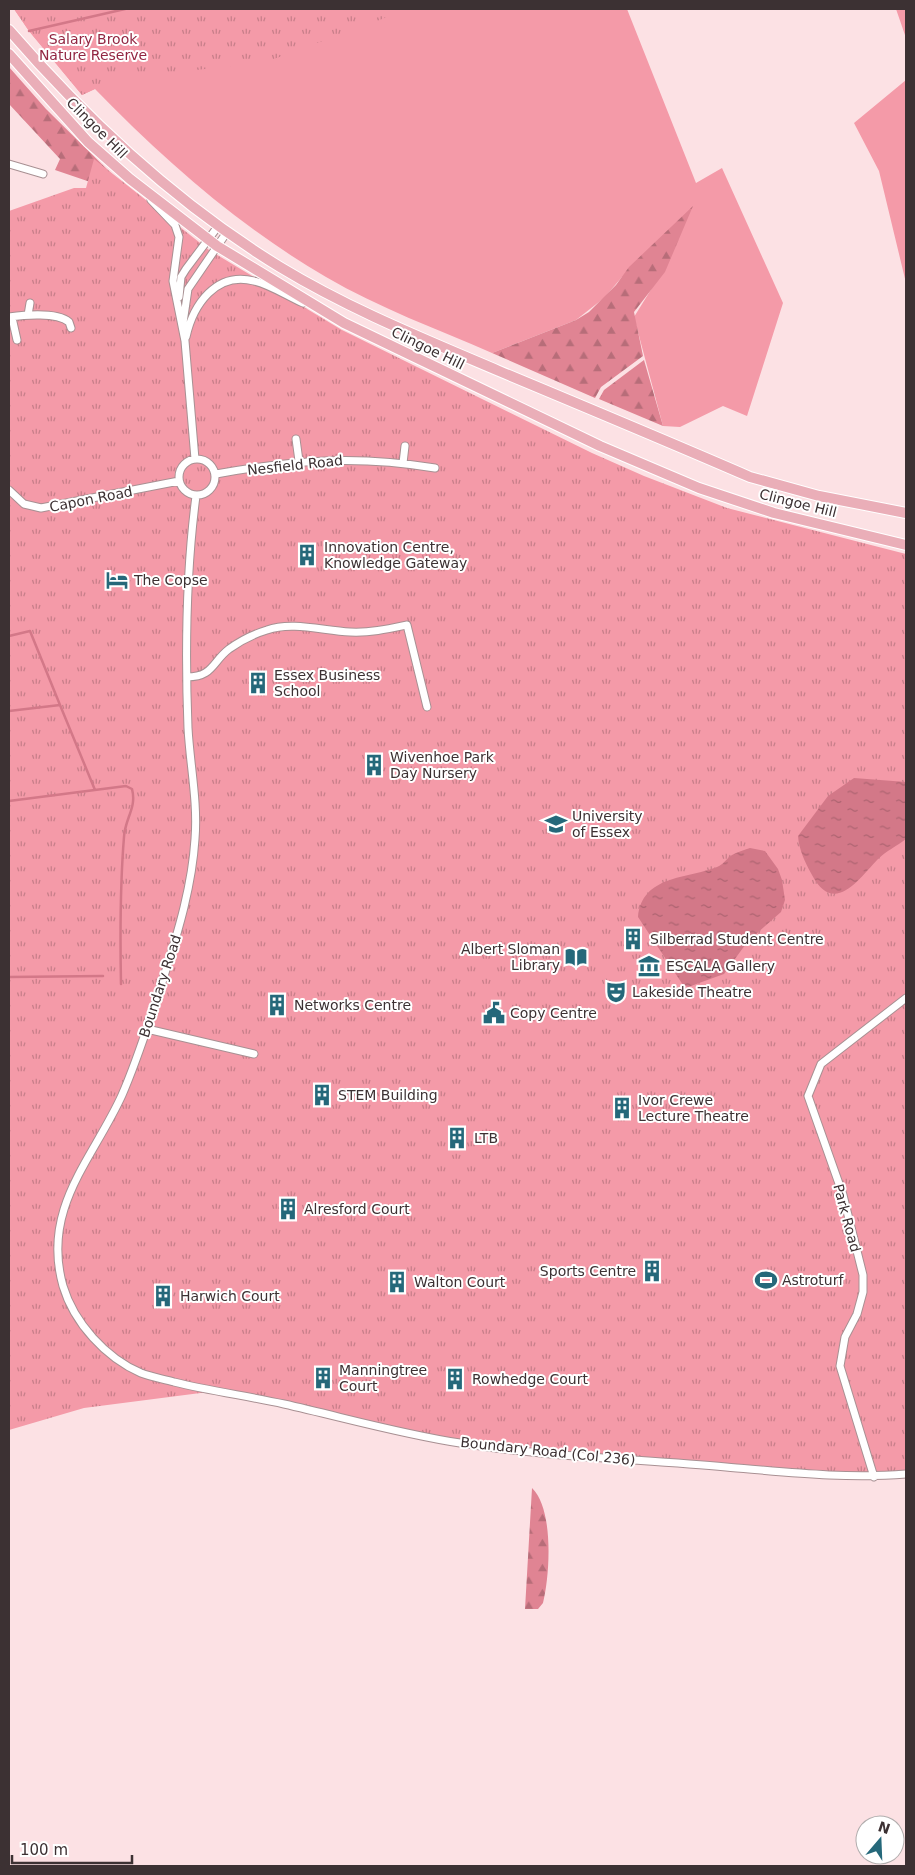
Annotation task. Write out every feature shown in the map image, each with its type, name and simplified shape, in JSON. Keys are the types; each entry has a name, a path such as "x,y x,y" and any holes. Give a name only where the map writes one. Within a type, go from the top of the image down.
{"main road":[{"name":"Clingoe Hill","path":"9,30 95,122 161,180 227,232 280,267 355,309 750,477 819,496 906,513"},
{"name":"Clingoe Hill","path":"9,54 88,142 130,179 217,246 344,322 600,446 699,488 774,512 906,545"}],"street":[{"path":"9,164 43,174"},
{"path":"130,179 178,230 179,245 173,281 184,341 195,459"},
{"path":"178,312 181,277 219,225"},
{"path":"182,327 188,289 227,232"},
{"path":"184,341 191,318 207,293 224,282 238,279 261,283 344,322"},
{"path":"28,315 30,303"},
{"path":"9,317 28,315 63,318 69,322 71,328"},
{"path":"9,317 13,322 17,340"},
{"path":"296,439 299,462"},
{"path":"403,463 404,446"},
{"path":"195,459 208,463 216,474 210,488 196,496 185,491 179,481 181,469 187,462 195,459"},
{"name":"Nesfield Road","path":"216,474 299,462 360,459 435,468"},
{"name":"Capon Road","path":"9,490 24,504 41,508 179,481"},
{"name":"Boundary Road","path":"194,1387 141,1373 108,1353 80,1321 64,1291 59,1269 60,1226 66,1198 120,1099 147,1029 187,898 196,838 187,677 188,591 196,496"},
{"path":"95,498 97,507"},
{"path":"187,677 199,677 209,672 228,650 268,629 293,628 372,632 407,625 427,707"},
{"name":"Park Road","path":"874,1477 840,1366 845,1337 857,1314 863,1292 863,1275 843,1196 808,1096 821,1064 906,998"},
{"path":"147,1029 254,1054"},
{"name":"Boundary Road (Col 236)","path":"194,1387 268,1400 454,1442 486,1447 785,1472 874,1477 906,1474"}],"green space":[{"path":"14,9 627,9 696,183 722,168 783,303 747,416 723,406 680,427 663,426 634,317 652,288 622,277 604,298 576,320 492,353 387,308 326,277 263,237 204,191 121,116 95,89 82,95 29,31"},
{"name":"Salary Brook Nature Reserve","path":"14,9 409,9 266,62 116,79 82,95 29,31"},
{"path":"896,9 906,9 906,38"},
{"path":"9,67 46,109 122,184 102,186 55,170 60,159 9,104"},
{"path":"906,80 906,283 879,171 854,123"},
{"name":"University of Essex","path":"94,159 209,250 342,330 592,453 644,476 727,508 906,554 906,1474 785,1472 454,1442 216,1391 84,1408 9,1430 9,211 74,188 86,188"},
{"path":"693,206 665,272 634,312 643,356 601,387 595,398 492,353 576,320 589,312 616,285 629,267"},
{"path":"644,360 663,426 599,399 604,390"},
{"path":"532,1488 539,1498 544,1511 547,1526 548,1560 543,1603 538,1609 525,1609"}],"water":[{"path":"854,778 906,782 906,839 881,856 846,890 829,893 820,887 812,875 803,856 798,836 828,796"},
{"path":"750,848 765,851 778,869 785,900 781,912 748,941 724,974 688,987 683,985 638,917 641,903 648,893 657,886 680,877 717,867 732,855"}],"waterway":[{"path":"29,31 125,9"},
{"path":"9,636 30,631 60,705 9,711"},
{"path":"60,705 95,790"},
{"path":"9,801 126,786 132,789 133,802 125,830 123,855 121,984"},
{"path":"9,977 103,976"}],"place":[{"name":"Innovation Centre, Knowledge Gateway","path":"307,555"},
{"name":"The Copse","path":"117,580"},
{"name":"Essex Business School","path":"258,683"},
{"name":"Wivenhoe Park Day Nursery","path":"374,765"},
{"name":"University of Essex","path":"556,824"},
{"name":"Silberrad Student Centre","path":"633,939"},
{"name":"Albert Sloman Library","path":"576,957"},
{"name":"ESCALA Gallery","path":"649,966"},
{"name":"Lakeside Theatre","path":"616,992"},
{"name":"Networks Centre","path":"277,1005"},
{"name":"Copy Centre","path":"494,1013"},
{"name":"STEM Building","path":"322,1095"},
{"name":"Ivor Crewe Lecture Theatre","path":"622,1108"},
{"name":"LTB","path":"457,1138"},
{"name":"Alresford Court","path":"288,1209"},
{"name":"Sports Centre","path":"652,1271"},
{"name":"Astroturf","path":"766,1280"},
{"name":"Walton Court","path":"397,1282"},
{"name":"Harwich Court","path":"163,1296"},
{"name":"Manningtree Court","path":"323,1378"},
{"name":"Rowhedge Court","path":"455,1379"}]}
